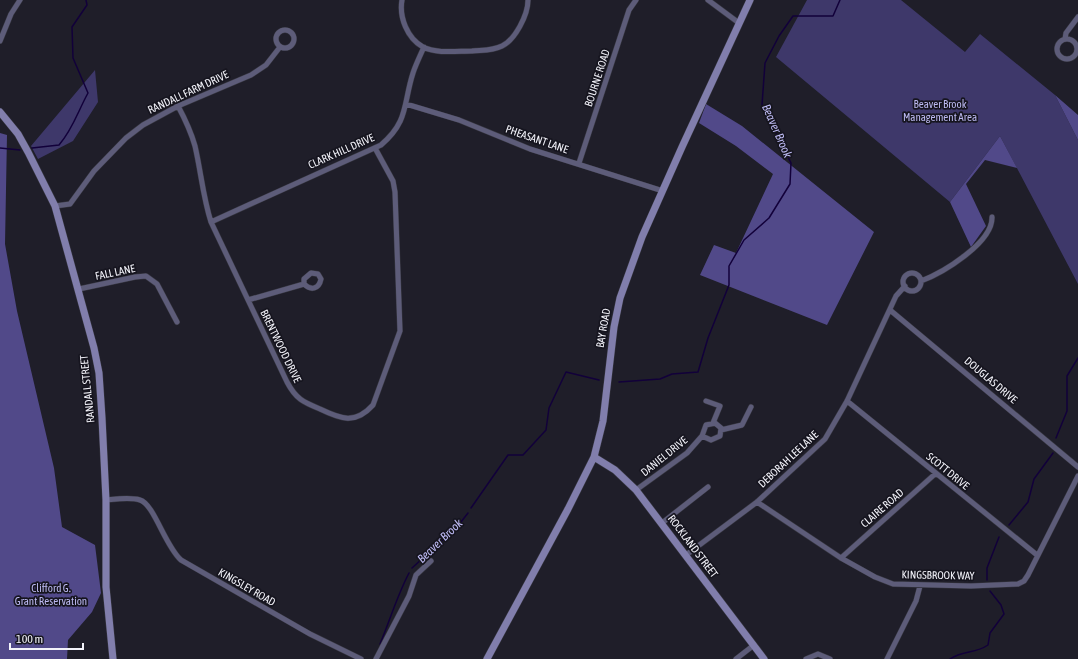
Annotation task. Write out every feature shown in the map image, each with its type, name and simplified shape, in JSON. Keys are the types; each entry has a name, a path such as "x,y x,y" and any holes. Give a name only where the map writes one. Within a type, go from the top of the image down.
{"street":[{"path":"0,42 11,14 20,0"},
{"path":"402,0 400,7 406,28 413,38 424,47 455,51 484,51 500,47 509,41 526,13 528,0"},
{"name":"BOURNE ROAD","path":"579,163 627,17 636,0"},
{"path":"708,0 739,23"},
{"name":"BAY ROAD","path":"487,659 568,509 594,457 603,421 613,335 620,298 642,237 700,106 750,0"},
{"path":"1065,39 1066,34 1078,17"},
{"name":"RANDALL FARM DRIVE","path":"55,206 70,204 94,171 126,138 143,125 178,106 251,75 266,65 280,47"},
{"name":"CLARK HILL DRIVE","path":"211,222 375,148 391,136 398,128 406,104 413,73 424,47"},
{"name":"PHEASANT LANE","path":"406,104 459,120 530,149 579,163 663,192"},
{"name":"BRENTWOOD DRIVE","path":"178,106 189,129 194,146 204,200 211,222 293,394 303,402 336,418 346,420 357,417 366,412 373,405 400,331 395,192 393,181 375,148"},
{"name":"RANDALL STREET","path":"0,112 18,134 55,206 79,290 99,373 106,500 106,586 113,659"},
{"path":"905,286 909,290 914,290 919,287 921,280 972,251 989,231 992,225 992,217"},
{"name":"DEBORAH LEE LANE","path":"686,555 756,502 825,439 847,401 896,296 905,286 904,278 909,274 917,275 921,280"},
{"name":"FALL LANE","path":"79,290 135,276 146,276 157,284 177,322"},
{"path":"248,300 304,284"},
{"name":"DOUGLAS DRIVE","path":"890,310 1078,467"},
{"path":"706,401 720,406 714,423 720,426 721,430 742,425 751,407"},
{"name":"SCOTT DRIVE","path":"847,401 935,474 1037,555"},
{"name":"DANIEL DRIVE","path":"636,490 687,453 702,436 704,427 714,423"},
{"name":"DANIEL DRIVE","path":"702,436 709,440 714,439 720,436 721,430"},
{"name":"ROCKLAND STREET","path":"594,457 615,470 636,490 764,659"},
{"name":"CLAIRE ROAD","path":"841,558 935,474"},
{"name":"KINGSBROOK WAY","path":"756,502 841,558 875,577 893,584 920,586 1018,584 1024,581 1078,476"},
{"path":"662,523 708,487"},
{"name":"KINGSLEY ROAD","path":"106,500 142,500 148,505 166,542 181,560 310,634 361,659"},
{"path":"376,659 409,596 416,575 431,561"},
{"path":"887,659 916,601 920,586"},
{"path":"736,659 754,645"},
{"path":"806,659 818,654 830,659"}],"green space":[{"name":"Beaver Brook Management Area","path":"807,0 901,0 965,52 980,34 1055,95 1078,140 1078,284 1000,136 950,202 776,57"},
{"path":"95,70 98,102 73,141 38,159 31,146"},
{"path":"1055,95 1078,115 1078,140"},
{"path":"706,104 742,126 874,232 827,325 700,275 714,245 736,253 773,174 736,146 699,123"},
{"name":"Clifford G. Grant Reservation","path":"0,133 7,135 5,244 17,311 54,468 62,527 95,545 101,593 92,612 68,640 67,659 0,659"},
{"path":"1000,136 1017,168 985,160 966,184 986,226 971,247 950,202"}],"waterway":[{"path":"32,148 59,145 72,126 88,93 73,58 72,27 87,5 86,0"},
{"name":"Beaver Brook","path":"619,382 660,379 672,374 698,372 708,338 729,285 729,266 744,240 769,218 790,184 791,163 762,105 765,63 779,36 793,16 833,16 840,0"},
{"path":"0,148 20,150"},
{"path":"1056,438 1067,411 1067,376 1078,358"},
{"name":"Beaver Brook","path":"471,508 508,455 523,455 546,430 549,408 566,372 599,380"},
{"path":"1009,525 1028,502 1034,479 1053,453"},
{"name":"Beaver Brook","path":"412,568 457,527 468,513"},
{"path":"987,580 987,568 999,537"},
{"name":"Beaver Brook","path":"380,644 397,599 409,573"},
{"path":"950,659 960,654 978,650 988,645 990,633 1004,614 1001,605 990,591"}]}
